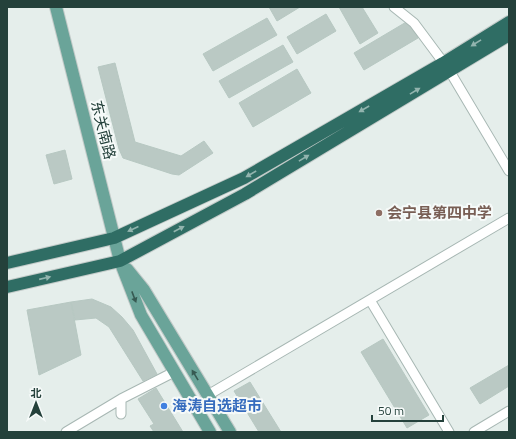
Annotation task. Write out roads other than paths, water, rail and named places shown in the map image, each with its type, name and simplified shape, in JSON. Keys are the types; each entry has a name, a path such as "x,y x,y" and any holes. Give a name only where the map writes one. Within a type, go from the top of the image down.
{"highway":[{"path":"7,287 120,261 245,194 446,66 509,22"},
{"path":"7,263 114,238 244,178 446,66 509,35"}],"main road":[{"name":"东关南路","path":"56,7 120,261 141,315 210,432"},
{"name":"东关南路","path":"120,261 144,290 230,432"}],"street":[{"path":"394,7 414,23 446,66 509,171"},
{"path":"208,395 509,218"},
{"path":"370,300 449,432"},
{"path":"66,432 121,398 174,372"},
{"path":"121,398 121,414"},
{"path":"474,432 509,411"}],"place":[{"name":"会宁县第四中学","path":"379,213"},
{"name":"海涛自选超市","path":"164,406"}]}
